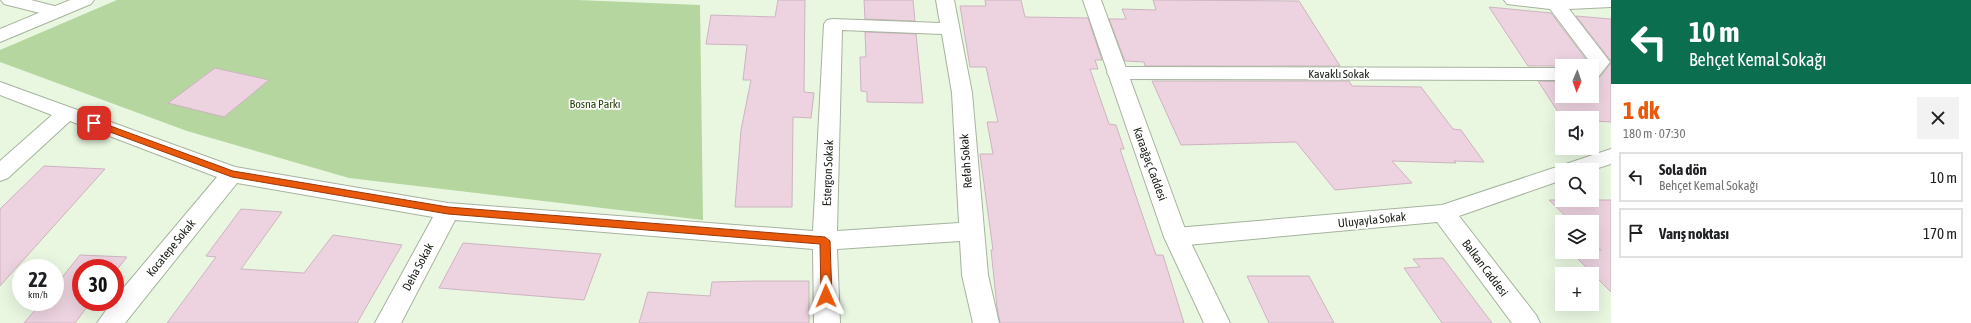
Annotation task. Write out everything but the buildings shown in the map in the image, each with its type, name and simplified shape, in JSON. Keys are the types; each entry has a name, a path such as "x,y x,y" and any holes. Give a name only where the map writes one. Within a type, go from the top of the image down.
{"street":[{"path":"10,0 56,12"},
{"path":"0,36 85,0"},
{"name":"Refah Sokak","path":"945,0 962,93 975,275 986,323"},
{"name":"Karaağaç Caddesi","path":"1092,0 1176,238 1217,323"},
{"path":"1513,0 1556,4 1611,2"},
{"path":"1556,4 1598,59"},
{"name":"Estergon Sokak","path":"827,323 825,241 833,24 950,29"},
{"name":"Kavaklı Sokak","path":"1117,73 1555,74"},
{"path":"0,88 232,174 448,211 825,241 971,231"},
{"path":"0,173 66,112"},
{"path":"1590,163 1611,156"},
{"name":"Kocatepe Sokak","path":"110,323 232,174"},
{"name":"Uluyayla Sokak","path":"1176,238 1368,222 1443,213 1555,174"},
{"name":"Deha Sokak","path":"388,323 448,211"},
{"name":"Balkan Caddesi","path":"1443,213 1527,323"}],"green space":[{"name":"Bosna Parkı","path":"117,0 577,0 700,5 703,220 349,178 187,131 0,62 0,50"}],"route":[{"path":"94,123 232,174 448,211 825,241 826,296"}]}
